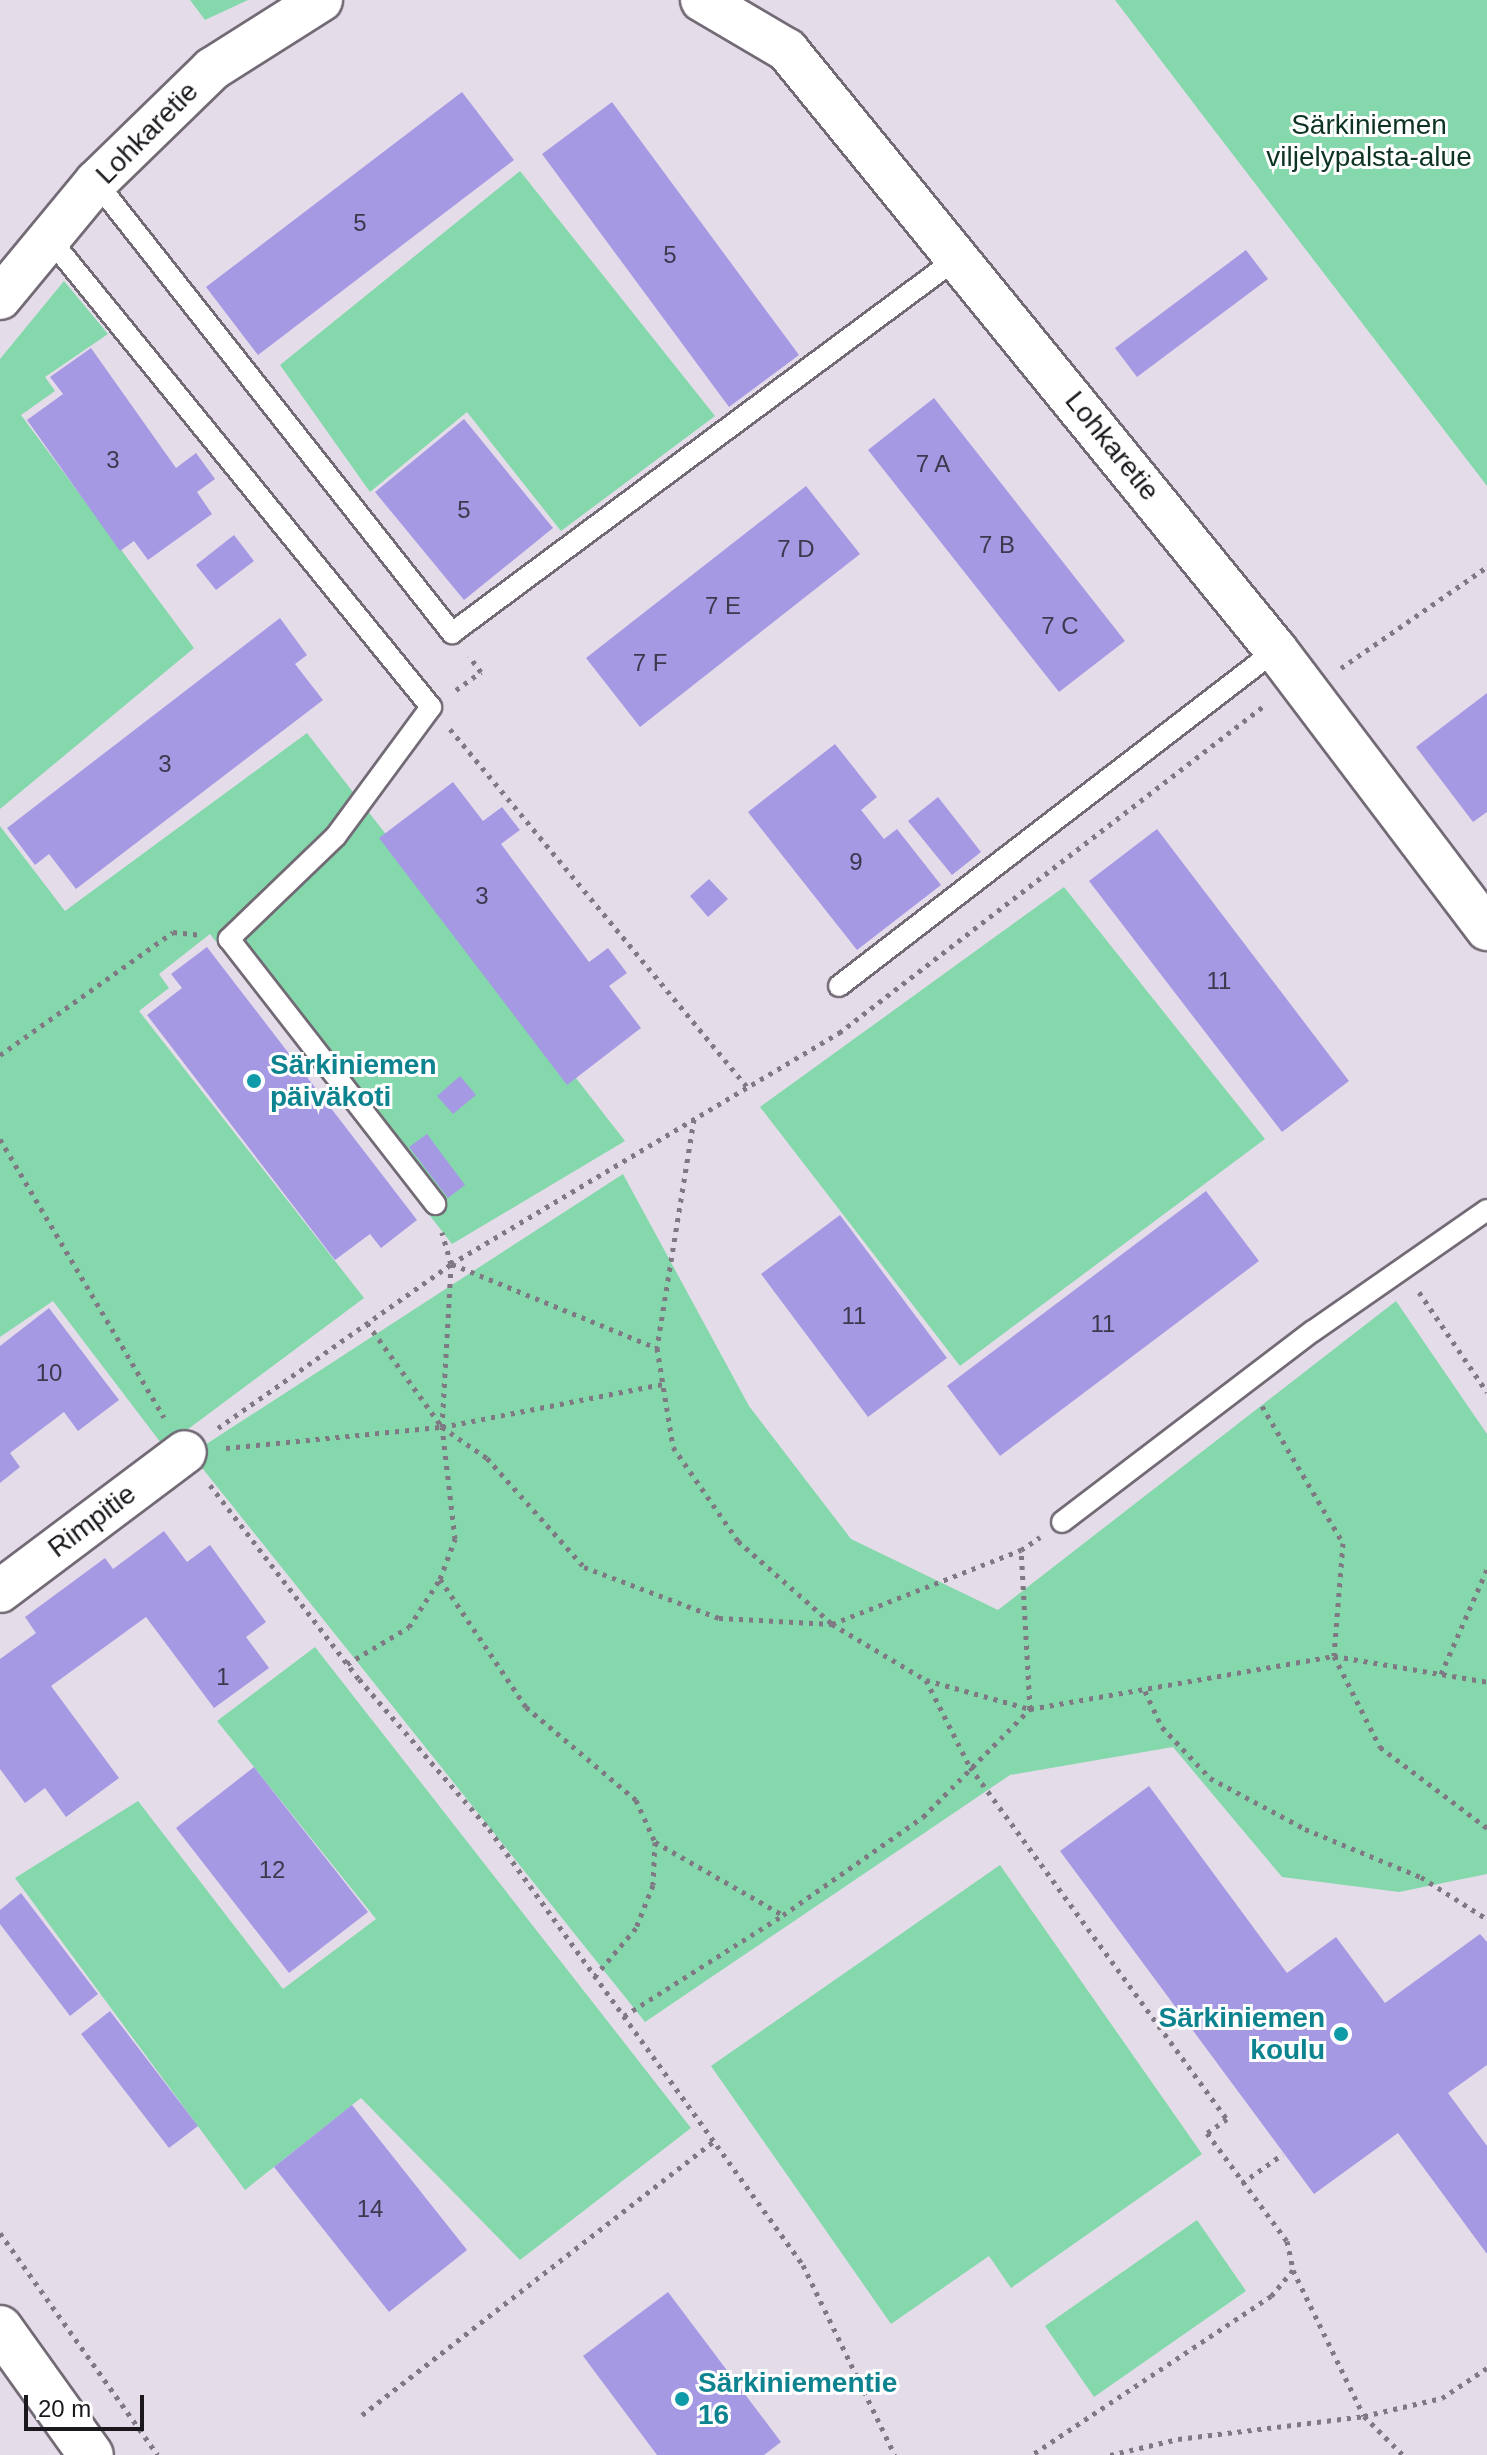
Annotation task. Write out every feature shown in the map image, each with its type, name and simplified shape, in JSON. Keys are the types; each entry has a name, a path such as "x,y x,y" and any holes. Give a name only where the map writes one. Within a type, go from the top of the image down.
{"street":[{"name":"Lohkaretie","path":"0,298 96,182 212,69 321,0"},
{"name":"Lohkaretie","path":"702,0 787,50 960,256 1276,650 1487,929"},
{"name":"Rimpitie","path":"0,1591 185,1452"},
{"path":"0,2328 91,2455"}],"lane":[{"path":"96,182 452,633 960,256"},
{"path":"49,238 431,707 336,836 229,939 435,1204"},
{"path":"839,986 1276,650"},
{"path":"1062,1522 1247,1381 1487,1210"}],"path":[{"path":"185,1452 451,1264 839,1033 1262,706 1308,691 1487,567"},
{"path":"452,633 481,672 431,707 747,1088"},
{"path":"0,1055 173,932 229,939"},
{"path":"694,1119 657,1348 673,1447 738,1541 832,1624 926,1680 1030,1709 1334,1656 1487,1682"},
{"path":"0,1139 185,1452 347,1664 489,1829 803,2265 895,2455"},
{"path":"347,1664 409,1627 440,1579 455,1539 442,1427 451,1264 435,1204"},
{"path":"451,1264 657,1348"},
{"path":"1405,1271 1487,1392"},
{"path":"367,1323 442,1427 487,1458 584,1567 719,1618 832,1624 1021,1550 1062,1522"},
{"path":"1247,1381 1343,1543 1334,1656 1380,1747 1487,1828"},
{"path":"185,1452 442,1427 663,1384"},
{"path":"624,2016 783,1915 923,1817 1030,1709 1021,1550"},
{"path":"1441,1674 1487,1569"},
{"path":"440,1579 526,1707 636,1800 655,1842 653,1885 636,1928 595,1976"},
{"path":"926,1680 970,1767 1227,2119 1207,2133 1287,2241 1293,2270 1364,2416 1403,2455"},
{"path":"1145,1691 1162,1727 1210,1778 1305,1829 1421,1877 1487,1919"},
{"path":"655,1842 783,1915"},
{"path":"362,2415 714,2141"},
{"path":"1242,2183 1283,2154"},
{"path":"0,2233 158,2455"},
{"path":"1032,2455 1271,2296 1293,2270"},
{"path":"1110,2455 1178,2439 1364,2416 1442,2398 1487,2368"}],"green space":[{"path":"190,0 248,0 205,20"},
{"name":"Särkiniemen viljelypalsta-alue","path":"1115,0 1487,0 1487,486 1201,113"},
{"path":"520,171 715,416 561,531 467,412 370,492 280,365"},
{"path":"64,281 108,334 45,377 55,391 21,415 194,648 0,809 0,359"},
{"path":"307,733 625,1141 452,1244 210,934 159,974 169,988 139,1011 364,1298 164,1447 53,1301 0,1337 0,826 65,911"},
{"path":"1064,887 1265,1139 960,1366 760,1107"},
{"path":"623,1174 749,1406 851,1539 998,1610 1396,1301 1487,1434 1487,1874 1399,1892 1282,1877 1173,1747 1010,1775 645,2022 191,1454"},
{"path":"315,1647 691,2128 520,2260 361,2098 245,2190 15,1878 138,1801 283,1989 376,1919 217,1721"},
{"path":"1000,1865 1202,2154 1011,2288 989,2256 891,2324 711,2066"},
{"path":"1197,2220 1246,2291 1094,2397 1045,2326"}],"building":[{"path":"462,92 514,160 258,355 206,287"},
{"path":"612,102 799,355 729,407 542,154"},
{"path":"1246,250 1268,279 1137,377 1115,348"},
{"path":"91,348 176,468 196,453 215,479 197,492 212,514 148,560 134,541 120,551 27,420 63,394 50,377"},
{"path":"934,398 1125,641 1059,692 868,450"},
{"path":"464,419 553,528 464,600 375,492"},
{"path":"806,486 860,554 640,727 586,658"},
{"path":"234,535 254,561 216,590 196,565"},
{"path":"280,618 307,655 295,664 323,700 76,889 49,854 35,865 7,828"},
{"path":"1487,693 1487,812 1473,822 1416,747"},
{"path":"835,744 877,797 861,810 884,839 897,829 941,885 857,950 748,812"},
{"path":"453,782 483,821 502,807 520,830 501,844 589,962 608,948 627,973 609,986 641,1028 567,1085 379,838"},
{"path":"938,797 981,852 952,875 908,821"},
{"path":"1157,829 1349,1081 1282,1132 1089,881"},
{"path":"709,879 728,899 708,917 690,896"},
{"name":"Särkiniemen päiväkoti","path":"207,947 417,1220 381,1248 370,1234 335,1260 147,1015 182,988 171,974"},
{"path":"460,1076 476,1095 453,1114 437,1096"},
{"path":"427,1134 465,1185 448,1198 409,1147"},
{"path":"1206,1191 1259,1261 1000,1456 947,1386"},
{"path":"840,1215 947,1358 868,1417 761,1274"},
{"path":"49,1308 119,1400 78,1431 64,1412 10,1453 20,1467 0,1483 0,1346"},
{"path":"164,1531 187,1562 210,1545 266,1622 246,1637 269,1668 214,1708 146,1617 51,1686 119,1778 66,1817 45,1788 25,1803 0,1769 0,1659 36,1633 25,1617 105,1558 113,1569"},
{"path":"254,1767 368,1912 289,1973 176,1828"},
{"name":"Särkiniemen koulu","path":"1149,1786 1287,1973 1336,1937 1385,2003 1480,1934 1487,1942 1487,2065 1448,2093 1487,2146 1487,2254 1398,2133 1314,2194 1060,1851"},
{"path":"21,1893 98,1994 70,2016 0,1924 0,1910"},
{"path":"110,2011 198,2126 169,2148 81,2034"},
{"path":"352,2105 467,2250 389,2312 274,2167"},
{"name":"Särkiniementie 16","path":"668,2292 781,2442 764,2455 657,2455 583,2356"}],"place":[{"name":"Särkiniemen päiväkoti","path":"254,1081"},
{"name":"Särkiniemen koulu","path":"1341,2034"},
{"name":"Särkiniementie 16","path":"682,2399"}]}
